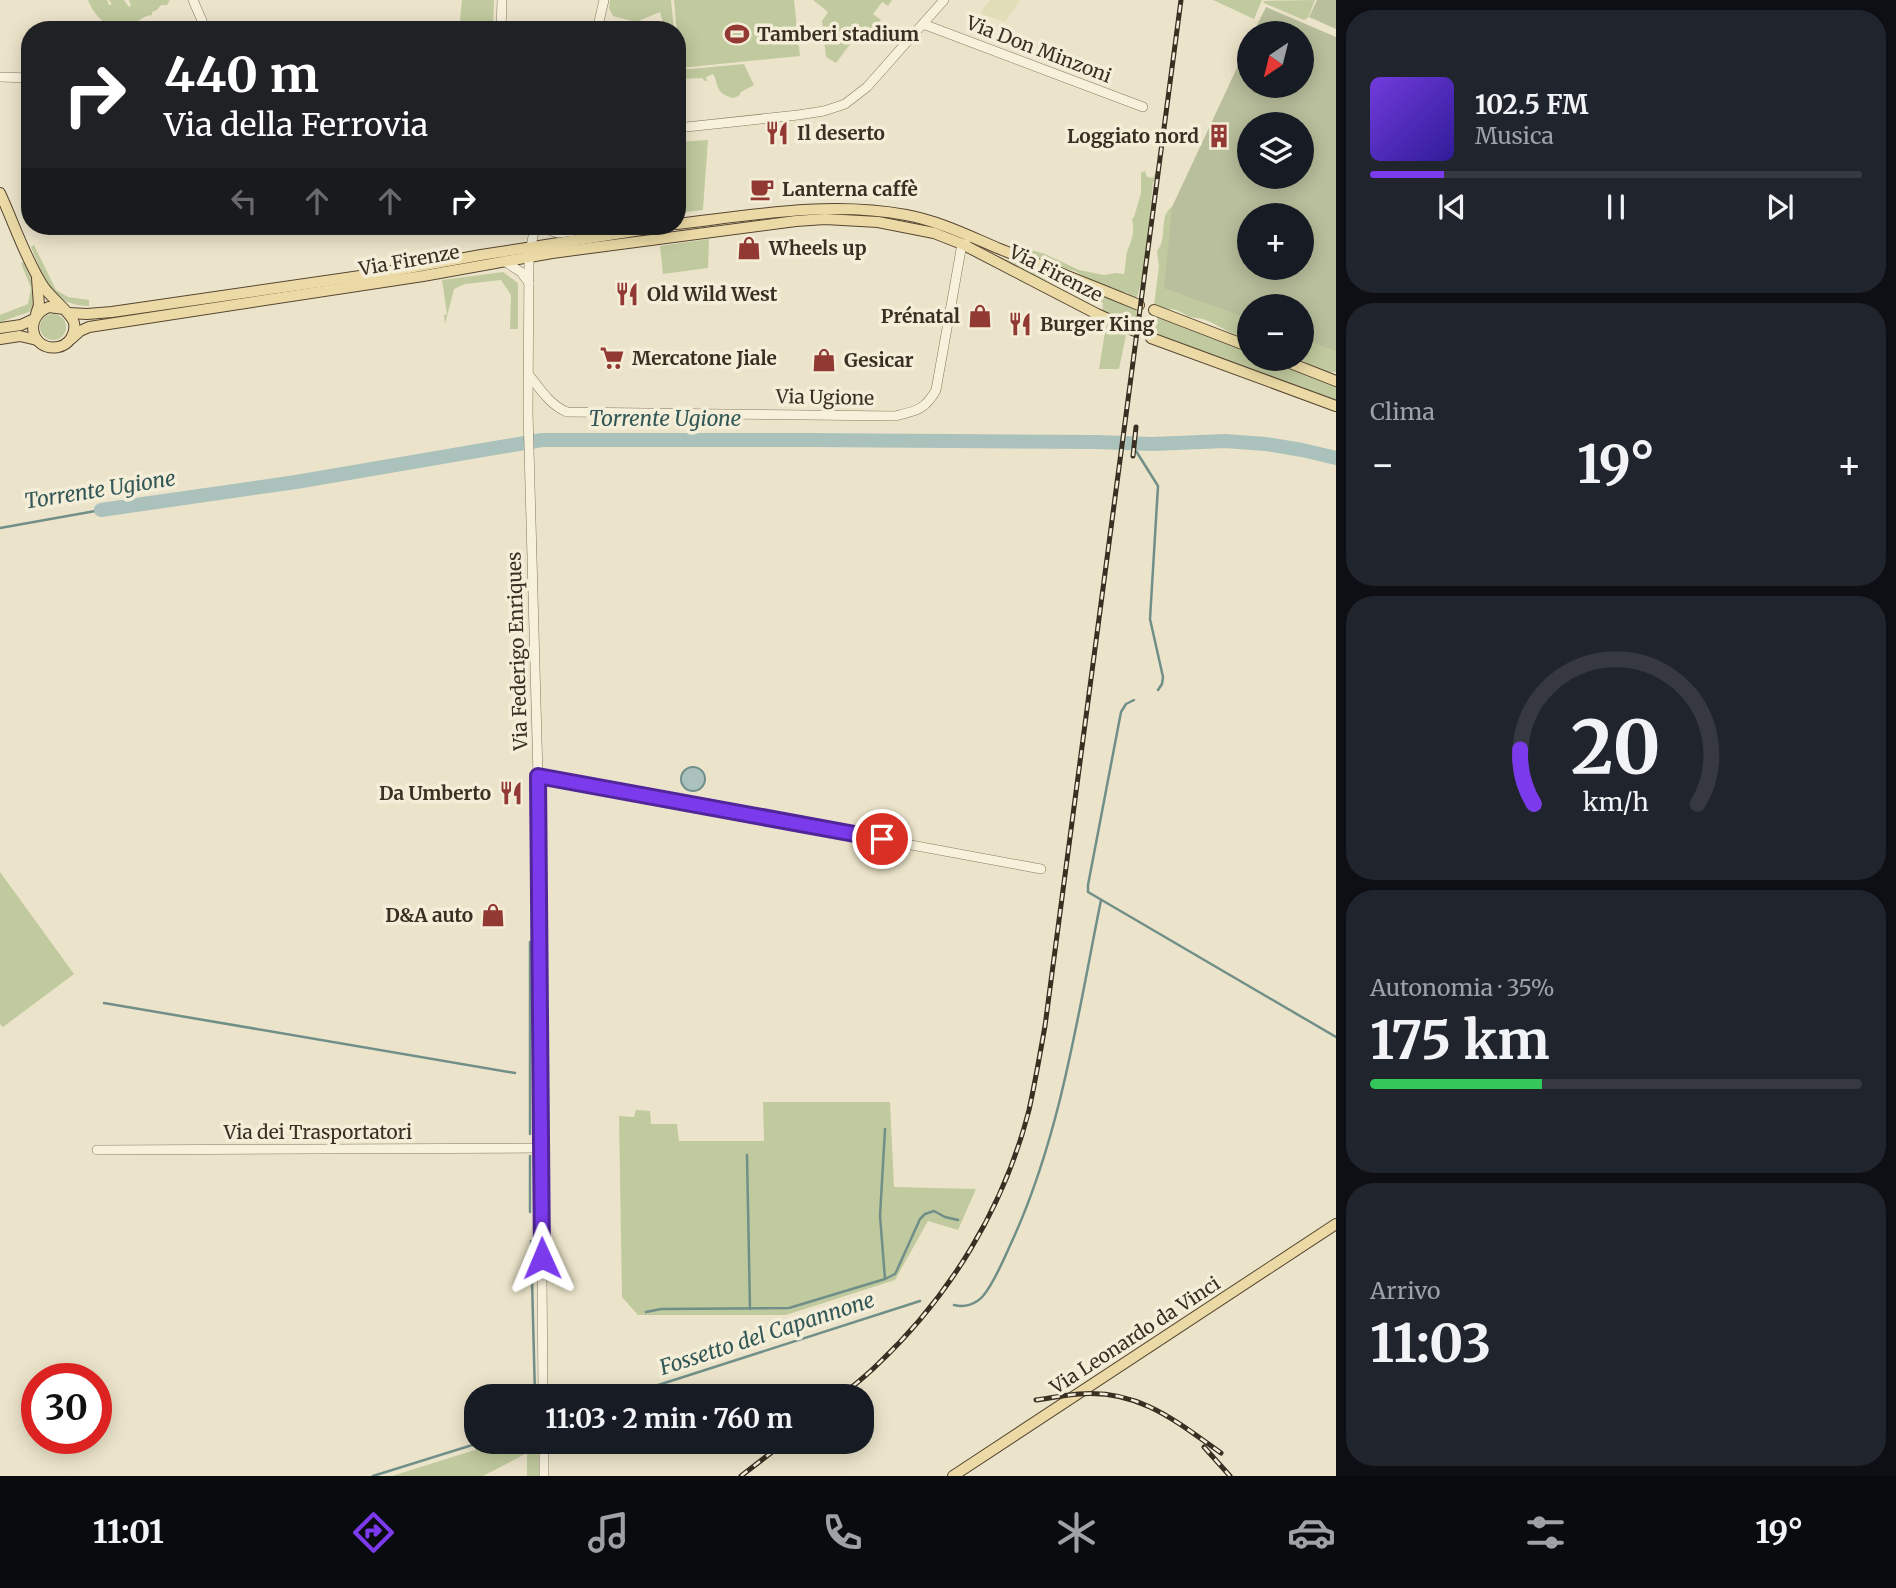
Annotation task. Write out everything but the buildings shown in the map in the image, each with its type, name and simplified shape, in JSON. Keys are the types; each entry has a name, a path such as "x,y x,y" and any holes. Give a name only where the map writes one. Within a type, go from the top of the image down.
{"main road":[{"path":"0,192 36,275 47,292 66,311 74,326 71,339 57,348 20,337 0,339"},
{"name":"Via Firenze","path":"686,224 789,210 851,209 906,215 939,223 1139,304"},
{"name":"Via Firenze","path":"686,234 825,219 893,224 934,233 962,244 1135,331"},
{"name":"Via Firenze","path":"71,339 89,327 424,276 616,235"},
{"name":"Via Firenze","path":"66,311 100,313 530,252 674,235"},
{"path":"36,275 39,301 33,330 37,340"},
{"path":"0,328 21,325 44,308 66,311"},
{"path":"1154,310 1237,342"},
{"path":"1151,338 1336,406"},
{"path":"1311,371 1336,381"},
{"name":"Via Leonardo da Vinci","path":"953,1476 1336,1224"}],"street":[{"path":"193,0 202,21"},
{"path":"501,21 502,0"},
{"path":"599,21 604,0"},
{"path":"686,127 798,116 824,111 845,103 867,87 944,0"},
{"name":"Via Don Minzoni","path":"923,24 1143,107"},
{"path":"0,77 21,78"},
{"name":"Via Federigo Enriques","path":"534,235 530,252 529,283 528,472 538,776 543,1384"},
{"name":"Via Firenze","path":"962,244 999,249"},
{"name":"Via Ugione","path":"528,374 552,403 567,412 895,416 917,410 928,403 936,390 962,244"},
{"path":"504,261 521,272 529,283"},
{"path":"538,776 1041,869"},
{"name":"Via dei Trasportatori","path":"97,1150 540,1148"},
{"path":"544,1454 544,1476"}],"shaded area":[{"path":"990,0 1020,0 1005,22 982,14 981,11"}],"green space":[{"path":"88,0 107,0 109,5 112,4 109,0 124,0 129,7 129,0 170,0 167,5 161,5 152,12 152,15 138,21 102,21"},
{"path":"462,0 494,0 493,21 460,21"},
{"path":"610,0 671,0 673,21 662,21 660,12 632,21 613,16 609,8"},
{"name":"Tamberi stadium","path":"674,0 794,0 800,56 686,67 686,21 676,21"},
{"path":"813,0 892,0 888,6 882,2 873,14 881,20 862,44 854,39 836,63 826,57 822,21 828,12"},
{"path":"1213,0 1262,0 1254,19"},
{"path":"1315,0 1308,18 1304,20 1263,1"},
{"path":"1317,0 1336,0 1336,29 1309,17"},
{"path":"1266,7 1299,21 1259,21"},
{"path":"1314,28 1336,37 1336,351 1314,343 1314,294 1237,294 1237,315 1164,288 1172,207 1237,68 1237,98 1314,98"},
{"path":"744,64 754,85 732,98 720,91 713,74 706,77 707,81 702,78 686,79 686,69"},
{"path":"708,140 703,210 686,212 686,141"},
{"path":"1157,168 1159,169 1153,182 1145,269 1137,297 1133,298 1126,292 1122,294 1112,287 1106,288 1101,283 1075,271 1055,266 1026,251 1045,254 1079,270 1104,275 1124,274 1126,255 1133,235 1132,219 1141,193 1141,173 1145,171 1147,177 1153,178"},
{"path":"1173,206 1237,299 1237,335 1203,319 1154,305 1159,266 1157,251 1168,210"},
{"path":"709,239 708,268 663,274 660,246"},
{"path":"34,245 56,290 68,297 89,300 89,306 65,301 50,288 31,247"},
{"path":"992,254 1106,298 1110,297 1137,311 1135,329 1102,313 1103,303 1033,275"},
{"path":"23,262 34,287 33,306 29,312 0,322 0,315 28,304 31,288 21,263"},
{"path":"503,272 518,283 518,329 510,329 511,295 501,280 465,284 454,289 445,324 444,315 447,314 442,280"},
{"path":"53,314 62,318 66,327 62,336 53,340 44,336 40,327 44,318"},
{"path":"1153,316 1237,348 1237,365 1151,333"},
{"path":"1106,326 1126,335 1119,369 1099,369"},
{"path":"1314,340 1336,348 1336,372 1323,372 1314,367"},
{"path":"1253,371 1296,371 1336,386 1336,402"},
{"path":"0,872 74,974 3,1027 0,1024"},
{"path":"763,1102 890,1102 894,1187 976,1189 958,1230 928,1221 895,1280 786,1315 638,1315 622,1297 619,1116 634,1117 636,1110 650,1111 651,1124 677,1124 679,1141 764,1141"},
{"path":"464,1453 525,1454 483,1476 392,1476"},
{"path":"527,1454 539,1454 540,1476 527,1476"}],"water":[{"path":"688,767 698,767 705,774 705,784 698,791 688,791 681,784 681,774"}],"waterway":[{"name":"Torrente Ugione","path":"101,510 296,482 542,440 1152,444 1225,441 1266,444 1336,458"},
{"path":"1131,443 1158,486 1150,619 1163,677 1158,690"},
{"name":"Torrente Ugione","path":"0,528 101,510"},
{"path":"1134,700 1126,704 1121,712 1088,892 1336,1037"},
{"path":"954,1305 966,1306 974,1303 987,1290 996,1276 1030,1199 1056,1115 1101,900"},
{"path":"530,942 530,1134"},
{"path":"104,1003 515,1073"},
{"path":"885,1129 880,1216 885,1279"},
{"path":"747,1155 750,1309"},
{"path":"530,1156 530,1212"},
{"path":"646,1312 661,1309 789,1308 895,1274 920,1219 925,1214 934,1211 958,1220"},
{"path":"531,1241 535,1384"},
{"name":"Fossetto del Capannone","path":"661,1384 920,1301"},
{"name":"Fossetto del Capannone","path":"373,1476 464,1448"}],"railway":[{"path":"855,1384 903,1338 951,1280 989,1216 1005,1181 1029,1110 1045,1026 1181,0"},
{"path":"1133,456 1136,427"},
{"path":"1036,1400 1100,1394 1138,1402 1172,1419 1221,1453"},
{"path":"1204,1447 1230,1476"},
{"path":"741,1476 769,1454"}],"place":[{"name":"Tamberi stadium","path":"737,34"},
{"name":"Il deserto","path":"777,133"},
{"name":"Loggiato nord","path":"1219,136"},
{"name":"Lanterna caffè","path":"762,189"},
{"name":"Wheels up","path":"749,248"},
{"name":"Old Wild West","path":"627,294"},
{"name":"Prénatal","path":"980,316"},
{"name":"Burger King","path":"1020,324"},
{"name":"Mercatone Jiale","path":"612,358"},
{"name":"Gesicar","path":"824,360"},
{"name":"Da Umberto","path":"511,793"},
{"name":"D&A auto","path":"493,915"}],"route":[{"path":"542,1258 538,776 882,839"}]}
